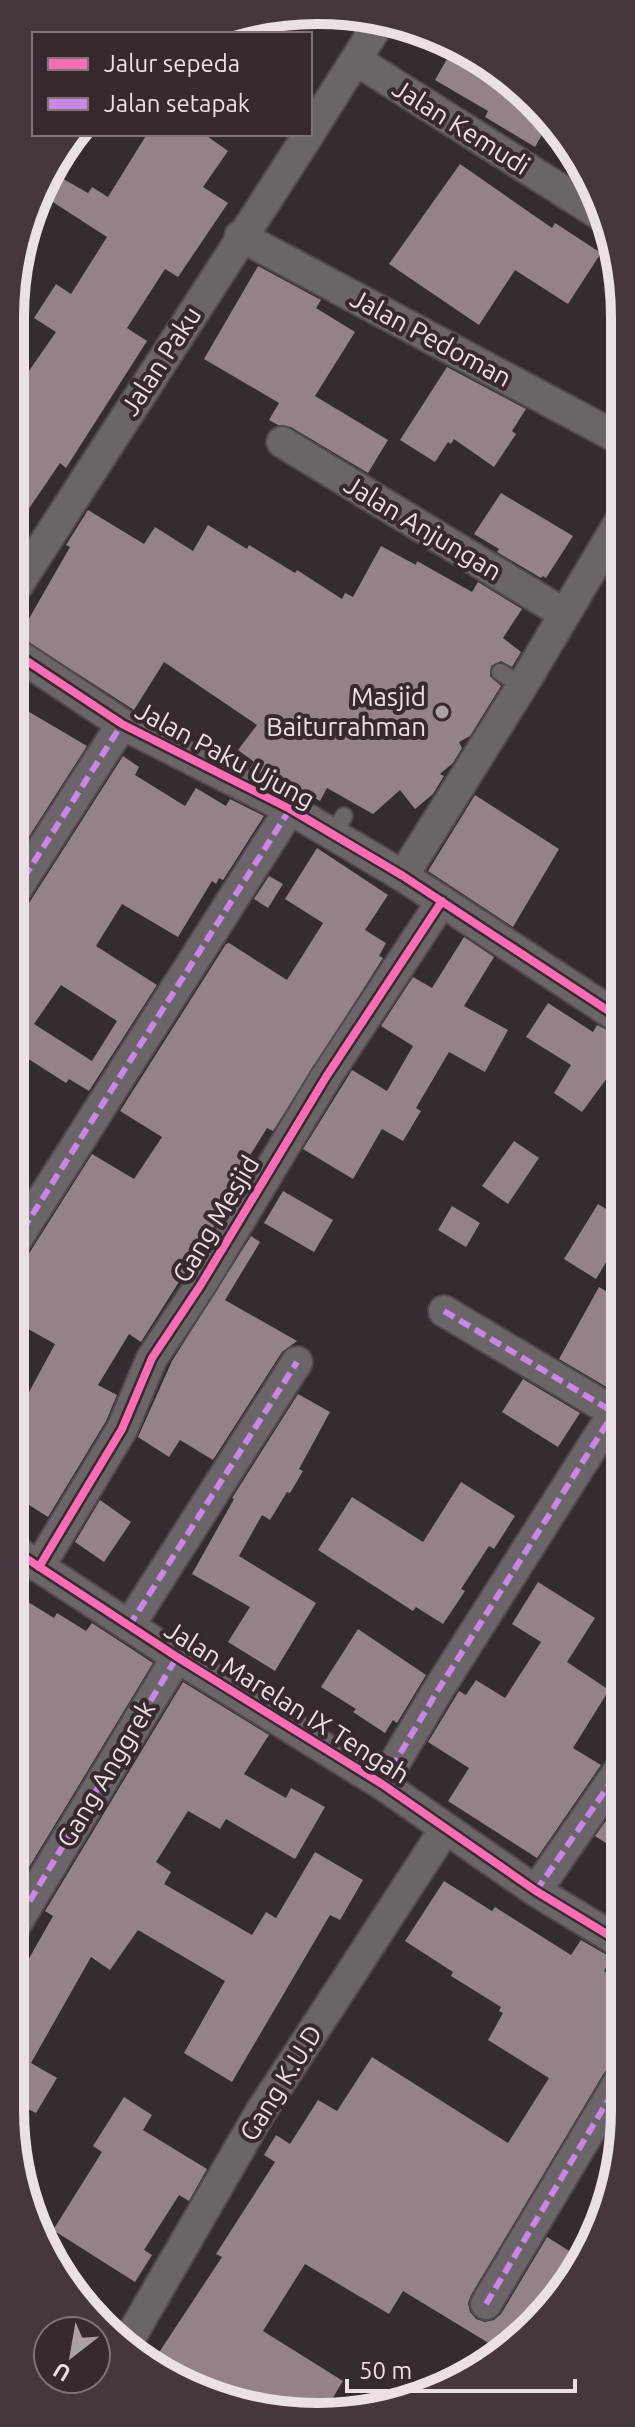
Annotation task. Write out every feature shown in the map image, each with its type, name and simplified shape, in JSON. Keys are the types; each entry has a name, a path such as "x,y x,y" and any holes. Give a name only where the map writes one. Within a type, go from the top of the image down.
{"street":[{"name":"Jalan Paku","path":"312,125 375,30"},
{"name":"Jalan Kemudi","path":"356,60 590,208"},
{"name":"Jalan Paku","path":"24,575 305,136"},
{"name":"Jalan Pedoman","path":"240,236 611,434"},
{"name":"Jalan Anjungan","path":"282,442 563,613"},
{"path":"403,876 511,679 563,613 611,536"},
{"name":"Jalan Paku Ujung","path":"24,659 122,724 290,809 338,826 403,876 611,1012"},
{"path":"24,877 122,724"},
{"path":"24,1228 290,809"},
{"name":"Gang Mesjid","path":"39,1567 122,1429 152,1358 200,1286 326,1077 442,901"},
{"path":"444,1311 611,1404"},
{"path":"129,1626 297,1362"},
{"path":"382,1784 438,1690 611,1419"},
{"name":"Jalan Marelan IX Tengah","path":"24,1557 177,1657 382,1784 536,1891 611,1937"},
{"name":"Gang Anggrek","path":"24,1910 177,1657"},
{"path":"536,1891 611,1782"},
{"name":"Gang K.U.D","path":"131,2336 260,2113 445,1829"},
{"path":"486,2304 611,2095"}],"building":[{"path":"449,55 481,73 511,97 544,131 535,147 485,117 488,111 435,80"},
{"path":"146,136 207,136 228,151 203,187 228,203 178,277 165,269 127,328 147,341 66,468 60,463 24,516 24,448 29,441 24,437 24,378 56,332 34,318 56,284 71,294 107,237 49,199 60,177 88,193 92,187 108,197"},
{"path":"460,164 552,228 555,223 601,253 568,304 515,270 479,325 389,264"},
{"path":"258,266 321,300 316,308 355,332 315,396 388,440 368,473 291,427 269,420 279,403 204,359"},
{"path":"447,367 526,409 512,431 516,434 494,467 454,439 451,444 448,442 435,462 400,440"},
{"path":"501,493 573,536 546,578 497,552 499,549 474,534"},
{"path":"88,510 144,544 155,527 193,551 208,525 247,549 249,545 295,573 297,570 342,599 345,593 353,597 381,546 416,565 417,561 472,592 478,582 522,609 503,638 521,652 512,667 501,661 491,666 490,676 501,686 470,736 459,742 462,748 453,763 440,774 444,776 433,794 415,809 400,790 373,814 327,788 320,801 286,781 284,786 250,768 254,762 238,750 257,725 164,662 134,710 24,639 24,627 70,547 66,545"},
{"path":"24,709 87,746 24,844"},
{"path":"123,756 139,767 135,775 185,806 196,788 226,806 230,799 264,816 223,880 219,878 216,884 212,881 178,937 122,904 96,946 157,985 89,1091 69,1079 66,1083 24,1056 24,908","holes":["61,985 117,1021 92,1061 34,1024"]},
{"path":"475,795 559,849 513,927 428,871"},
{"path":"317,848 388,895 365,930 386,943 379,956 383,958 273,1131 267,1128 214,1214 220,1217 141,1342 129,1334 98,1385 117,1395 106,1421 48,1517 24,1502 24,1401 55,1344 24,1327 24,1260 92,1154 134,1179 162,1137 120,1111 226,944 287,980 323,923 285,899"},
{"path":"269,876 283,884 268,908 254,899"},
{"path":"464,937 494,957 464,1006 508,1030 485,1072 449,1052 416,1108 421,1111 403,1141 382,1129 353,1179 303,1149 352,1070 387,1091 413,1046 381,1026 413,977 432,988"},
{"path":"548,1003 593,1032 597,1025 611,1032 611,1073 582,1112 554,1093 571,1065 526,1037"},
{"path":"514,1141 539,1158 508,1204 482,1186"},
{"path":"283,1191 333,1220 314,1252 264,1223"},
{"path":"598,1204 611,1212 611,1254 596,1279 564,1259"},
{"path":"452,1206 480,1223 466,1247 438,1230"},
{"path":"251,1236 260,1242 225,1300 297,1341 282,1352 213,1460 180,1440 169,1457 138,1437 172,1361"},
{"path":"599,1287 611,1294 611,1389 559,1359"},
{"path":"523,1379 580,1413 558,1447 502,1412"},
{"path":"298,1394 330,1412 299,1469 303,1471 290,1493 287,1492 270,1520 262,1515 239,1556 316,1603 275,1671 228,1642 250,1607 192,1574 232,1498"},
{"path":"461,1482 515,1516 494,1549 489,1546 443,1624 416,1607 413,1611 318,1550 352,1497 423,1542"},
{"path":"100,1500 131,1522 104,1562 75,1542"},
{"path":"538,1582 595,1618 567,1662 609,1690 573,1748 601,1765 537,1858 448,1801 469,1768 428,1742 459,1691 466,1695 476,1680 505,1698 541,1642 512,1624"},
{"path":"24,1599 54,1618 57,1613 86,1631 92,1623 153,1663 24,1876"},
{"path":"358,1629 426,1675 397,1723 393,1720 385,1733 353,1712 356,1709 321,1687"},
{"path":"183,1682 269,1735 244,1774 286,1798 291,1788 325,1807 295,1859 226,1819 220,1829 188,1811 156,1862 171,1872 164,1884 252,1935 266,1912 276,1918 315,1852 363,1880 340,1920 330,1915 232,2082 184,2053 225,1981 138,1930 110,1970 91,1957 31,2063 57,2078 36,2113 24,2107 24,1967 53,1916 45,1911"},
{"path":"611,1814 611,1846 595,1836"},
{"path":"444,1881 492,1911 495,1907 571,1955 581,1940 611,1957 604,1971 611,1975 611,2066 471,2295 468,2303 470,2312 476,2319 485,2322 501,2314 547,2237 573,2254 538,2303 492,2345 403,2291 389,2314 305,2264 263,2331 343,2381 330,2402 260,2397 188,2373 157,2356 222,2257 216,2254 275,2162 264,2155 276,2135 290,2144 318,2100 337,2111 372,2057 508,2143 549,2078 488,2040 503,2013 499,2011 501,2007 451,1976 453,1972 405,1941"},
{"path":"124,2097 152,2115 143,2130 207,2169 189,2201 179,2195 144,2250 152,2255 135,2282 53,2230 102,2152 93,2146"}],"marked path":[{"path":"24,877 122,724"},
{"path":"24,1228 290,809"},
{"path":"444,1311 611,1411"},
{"path":"129,1626 297,1362"},
{"path":"382,1784 611,1417"},
{"path":"24,1910 177,1657"},
{"path":"536,1891 611,1782"},
{"path":"486,2304 611,2095"}],"cycle path":[{"path":"24,659 122,724 290,809 403,876 611,1012"},
{"path":"39,1567 122,1429 152,1358 200,1286 326,1077 442,901"},
{"path":"24,1557 177,1657 382,1784 536,1891 611,1937"}],"place":[{"name":"Masjid Baiturrahman","path":"442,712"}]}
